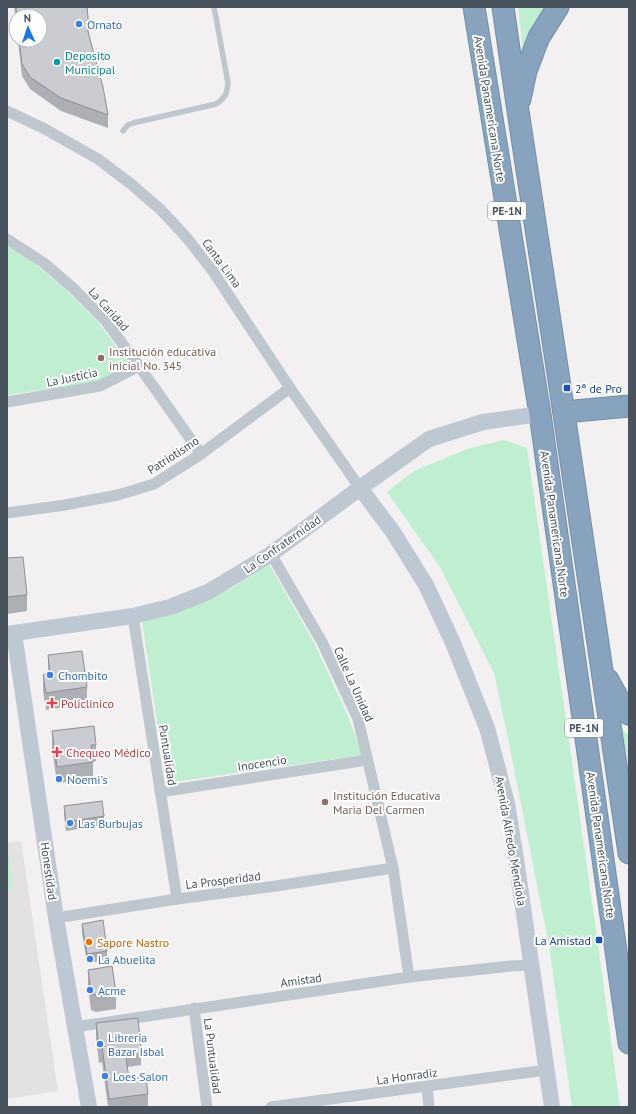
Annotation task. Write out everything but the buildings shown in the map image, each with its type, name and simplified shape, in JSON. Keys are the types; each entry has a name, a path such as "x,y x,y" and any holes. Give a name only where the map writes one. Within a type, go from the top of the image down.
{"highway":[{"name":"Avenida Panamericana Norte","path":"474,7 540,414 629,1043"},
{"name":"Avenida Panamericana Norte","path":"503,7 629,853"},
{"path":"518,111 526,72 539,37 558,7"},
{"path":"564,412 629,406"},
{"path":"601,667 624,709 629,714"}],"street":[{"name":"Canta Lima","path":"7,111 45,129 98,159 131,184 161,210 187,238 214,273 290,388 360,488"},
{"name":"La Caridad","path":"7,239 44,263 104,320 139,366 201,454"},
{"name":"La Justicia","path":"7,402 100,386 139,366"},
{"name":"Patriotismo","path":"7,514 65,505 126,493 154,484 201,454 290,388"},
{"name":"La Confraternidad","path":"11,634 133,616 170,607 208,592 271,554 429,439 482,422 540,414"},
{"name":"Avenida Alfredo Mendiola","path":"360,488 392,532 426,585 453,643 487,728 506,803 516,859 552,1107"},
{"name":"Calle La Unidad","path":"271,554 322,642 358,719 393,868 408,978"},
{"name":"Puntualidad","path":"133,616 177,899"},
{"name":"Honestidad","path":"11,634 56,918 89,1107"},
{"name":"Inocencio","path":"160,792 368,760"},
{"name":"La Prosperidad","path":"56,918 393,868"},
{"name":"Amistad","path":"75,1027 194,1008 408,978 532,965"},
{"name":"La Puntualidad","path":"194,1008 207,1107"},
{"name":"La Honradiz","path":"271,1107 317,1104 546,1070"},
{"path":"426,1087 429,1107"}],"lane":[{"path":"123,131 134,123 216,104 223,99 227,92 228,83 214,7"}],"shaded area":[{"path":"21,841 58,1091 7,1099 7,843"}],"green space":[{"path":"518,7 550,7 523,52"},
{"path":"7,246 34,263 65,289 98,322 129,364 97,382 7,395"},
{"path":"504,440 527,448 620,1107 572,1107 549,946 494,673 440,567 387,492 414,471 467,449"},
{"path":"269,564 314,643 348,716 362,755 166,783 142,621 193,605 232,588"},
{"path":"622,728 629,736 629,770"},
{"path":"7,852 13,888 7,889"}],"place":[{"name":"Ornato","path":"79,24"},
{"name":"Deposito Municipal","path":"57,62"},
{"name":"Institución educativa inicial No. 345","path":"101,358"},
{"name":"2ª de Pro","path":"567,388"},
{"name":"Chombito","path":"50,675"},
{"name":"Policlinico","path":"52,703"},
{"name":"Chequeo Médico","path":"57,752"},
{"name":"Noemi's","path":"59,779"},
{"name":"Institución Educativa Maria Del Carmen","path":"325,802"},
{"name":"Las Burbujas","path":"70,823"},
{"name":"La Amistad","path":"599,940"},
{"name":"Sapore Nastro","path":"89,942"},
{"name":"La Abuelita","path":"90,959"},
{"name":"Acme","path":"90,990"},
{"name":"Libreria Bazar Isbal","path":"100,1044"},
{"name":"Loes Salon","path":"105,1076"}]}
